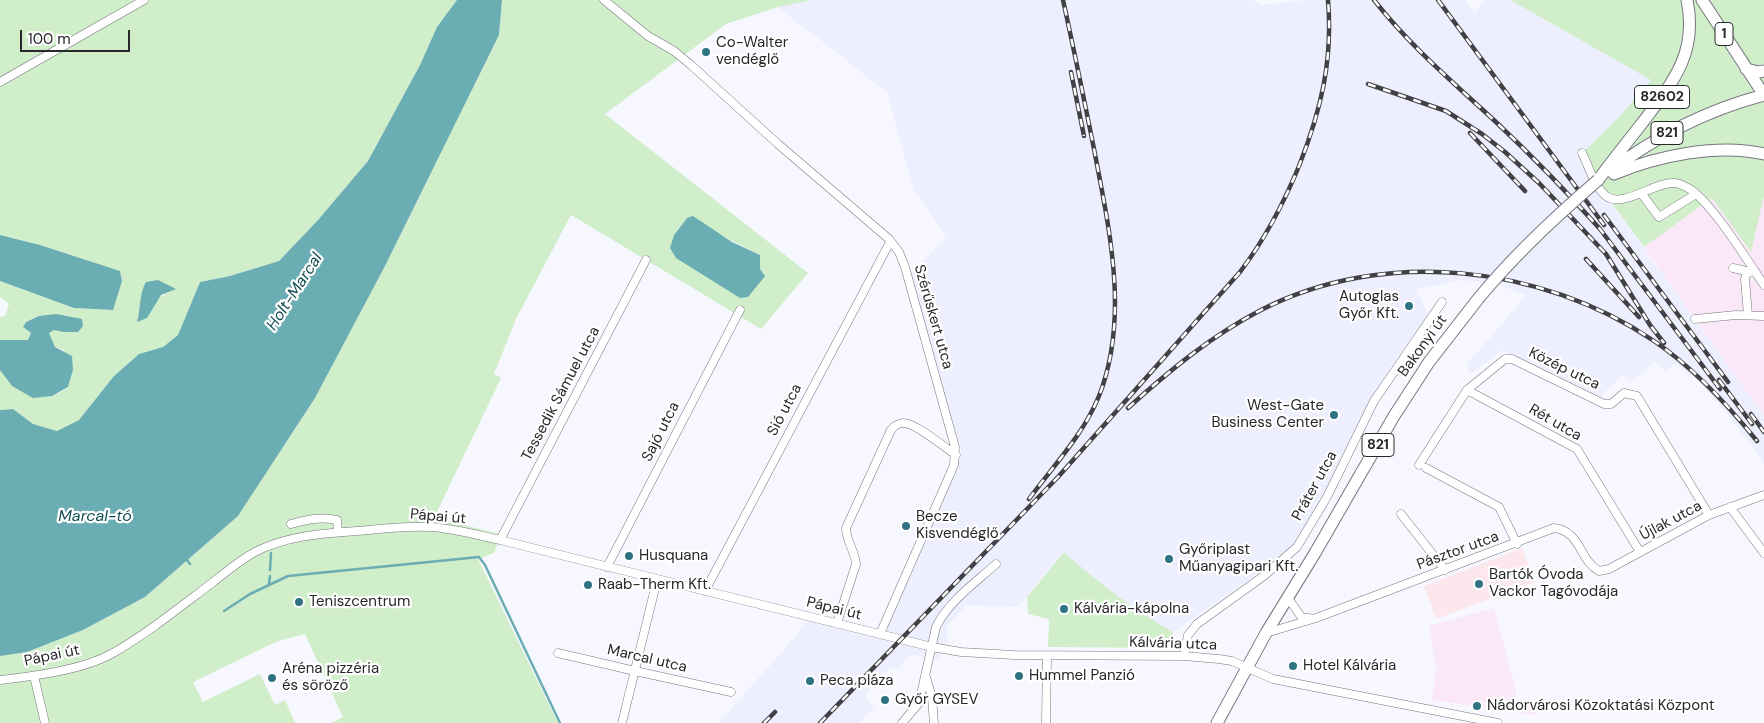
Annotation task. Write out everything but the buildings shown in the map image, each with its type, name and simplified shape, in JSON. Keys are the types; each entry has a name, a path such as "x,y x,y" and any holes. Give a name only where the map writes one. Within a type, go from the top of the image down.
{"main road":[{"name":"82602","path":"1598,180 1668,90 1680,68 1689,38 1689,18 1686,0"},
{"name":"1","path":"1702,0 1764,95"},
{"path":"1746,68 1759,72 1764,71"},
{"name":"Bakonyi út","path":"1217,723 1266,633 1411,389 1435,354 1478,299 1524,247 1570,204 1598,180 1634,154 1675,128 1729,105 1764,95"},
{"path":"1598,180 1632,166 1668,157 1740,150 1764,154"}],"street":[{"path":"0,82 144,0"},
{"name":"Szérűskert utca","path":"604,0 648,36 657,40 691,65 899,252 905,266 956,455"},
{"path":"1582,153 1588,172 1606,196 1615,200 1642,193 1663,184 1676,183 1688,188 1712,210 1764,285"},
{"path":"1642,193 1659,217 1696,194"},
{"name":"Sió utca","path":"705,591 890,242"},
{"name":"Tessedik Sámuel utca","path":"500,540 646,260"},
{"path":"1733,268 1757,274"},
{"path":"1747,272 1745,279 1748,315"},
{"name":"Práter utca","path":"1184,656 1188,635 1197,624 1264,575 1297,547 1327,498 1374,401 1442,302"},
{"name":"Sajó utca","path":"607,567 740,310"},
{"path":"1695,320 1748,315 1764,316"},
{"name":"Közép utca","path":"1467,390 1505,359 1512,359 1604,404 1611,404 1624,393 1637,396 1709,515"},
{"path":"1467,390 1422,467 1499,507 1517,544"},
{"name":"Rét utca","path":"1467,390 1577,449 1640,552"},
{"path":"838,623 856,564 846,535 846,528 891,430 896,424 906,422 956,455 954,465 880,634"},
{"name":"Újlak utca","path":"1592,567 1599,571 1609,569 1709,515 1764,495"},
{"path":"1730,507 1764,553"},
{"path":"1401,514 1445,570"},
{"path":"291,524 308,519 324,518 337,520 338,532"},
{"name":"Pápai út","path":"0,680 34,676 88,663 112,654 143,634 236,564 271,545 295,538 338,532 431,527 500,540 900,640"},
{"name":"Pásztor utca","path":"1266,633 1316,618 1517,544 1554,528 1564,529 1573,536 1592,567"},
{"path":"902,723 919,703 936,627 941,616 950,605 996,564"},
{"path":"622,723 657,580"},
{"path":"1288,598 1302,618 1316,618"},
{"name":"Kálvária utca","path":"900,640 961,652 1047,656 1184,656 1226,660 1273,679 1484,722 1498,723"},
{"name":"Marcal utca","path":"558,653 635,672 731,692"},
{"path":"1046,723 1047,656"},
{"path":"926,675 932,698 934,723"},
{"path":"34,676 45,723"}],"shaded area":[{"path":"812,0 1251,0 1262,5 1307,0 1465,0 1475,13 1485,0 1510,0 1652,80 1617,119 1578,157 1764,416 1764,463 1722,407 1692,374 1688,375 1676,363 1666,371 1656,361 1632,381 1622,375 1599,398 1502,350 1469,375 1468,364 1526,295 1499,285 1463,280 1416,289 1428,314 1373,395 1309,524 1288,552 1173,632 1144,615 1101,585 1063,552 1018,607 966,605 946,628 948,642 938,660 911,654 897,670 890,667 865,695 874,707 859,723 719,723 802,629 813,613 885,631 962,453 910,275 946,237 922,199 914,191 887,92 778,7"},
{"path":"1764,196 1764,416 1644,247 1712,198 1751,251"},
{"name":"Bartók Óvoda Vackor Tagóvodája","path":"1522,548 1534,582 1436,619 1424,586"},
{"name":"Nádorvárosi Közoktatási Központ","path":"1494,608 1516,691 1515,700 1537,704 1536,715 1432,700 1436,667 1429,626"}],"green space":[{"path":"0,0 457,0 437,27 420,65 368,161 318,220 279,261 230,276 200,282 178,335 163,347 139,354 114,376 79,420 57,431 33,424 13,409 0,410 0,370 12,386 52,396 68,388 73,370 64,350 55,347 48,333 54,330 63,332 39,316 26,322 23,327 31,333 28,340 1,340 0,347 0,317 5,316 9,304 0,297 0,281 74,308 112,310 122,280 120,271 40,245 0,235","holes":["158,280 170,292 160,298 147,314 137,321 141,308"]},
{"path":"502,0 812,0 778,7 726,24 605,114 808,273 761,329 571,215 516,319 494,374 501,378 434,518 501,534 494,553 478,559 558,723 331,723 343,717 305,634 278,641 193,682 203,702 260,674 275,705 285,700 295,723 0,723 0,656 27,652 83,630 145,597 238,516 315,398 385,266 499,35","holes":["687,218 760,255 760,269 670,248 674,235"]},
{"path":"1510,0 1764,0 1764,196 1751,252 1712,198 1644,247 1578,157 1617,119 1651,80"},
{"path":"1064,552 1116,595 1173,632 1167,648 1048,647 1049,619 1028,614 1027,597"}],"water":[{"name":"Marcal-tó","path":"457,0 502,0 499,35 385,266 315,398 238,516 145,597 83,630 27,652 0,656 0,410 13,409 33,424 57,431 79,420 114,376 139,354 163,347 178,335 200,282 230,276 279,261 318,220 368,161 420,65 437,27"},
{"path":"693,216 732,242 760,255 760,269 765,276 748,297 740,298 676,258 670,248 674,235 687,218"},
{"path":"0,235 40,245 120,271 122,281 113,310 74,308 0,281"},
{"path":"158,280 176,289 161,295 147,318 137,322 142,291 146,282"},
{"path":"56,314 82,319 83,326 78,332 54,330 49,333 55,347 72,356 73,370 68,387 52,396 33,398 12,386 0,370 0,340 28,340 31,333 23,327 26,322 39,316"}],"waterway":[{"path":"270,570 271,553"},
{"path":"224,611 250,594 288,576 479,557 485,565 560,723"},
{"path":"187,560 190,564"},
{"path":"269,584 270,576"}],"railway":[{"path":"1029,499 1085,424 1099,396 1108,366 1113,335 1115,304 1114,272 1110,241 1094,149 1063,0"},
{"path":"820,723 1058,477 1249,260 1287,194 1314,125 1327,65 1329,44 1328,0"},
{"path":"1374,0 1417,49 1524,149 1600,229 1720,389"},
{"path":"1438,0 1604,225"},
{"path":"1071,72 1084,136"},
{"path":"1368,84 1446,111 1482,134 1505,152 1539,183 1606,254 1650,325 1664,343"},
{"path":"1470,133 1525,191"},
{"path":"1604,215 1728,382"},
{"path":"1586,259 1639,317"},
{"path":"1128,408 1175,368 1225,331 1261,310 1309,290 1359,278 1410,272 1462,273 1513,281 1562,295 1610,315 1654,341 1683,363 1722,400 1757,441"},
{"path":"1719,380 1752,424"},
{"path":"1751,414 1764,432"},
{"path":"764,723 775,712"}],"place":[{"name":"Co-Walter vendéglő","path":"706,52"},
{"name":"Autoglas Győr Kft.","path":"1409,306"},
{"name":"West-Gate Business Center","path":"1334,415"},
{"name":"Becze Kisvendéglő","path":"906,526"},
{"name":"Husquana","path":"629,556"},
{"name":"Győriplast Műanyagipari Kft.","path":"1169,559"},
{"name":"Bartók Óvoda Vackor Tagóvodája","path":"1479,584"},
{"name":"Raab-Therm Kft.","path":"588,585"},
{"name":"Teniszcentrum","path":"299,602"},
{"name":"Kálvária-kápolna","path":"1064,609"},
{"name":"Hotel Kálvária","path":"1293,666"},
{"name":"Hummel Panzió","path":"1019,676"},
{"name":"Aréna pizzéria és söröző","path":"272,678"},
{"name":"Peca pláza","path":"810,681"},
{"name":"Győr GYSEV","path":"885,700"},
{"name":"Nádorvárosi Közoktatási Központ","path":"1477,706"}],"water label":[{"name":"Holt-Marcal","path":"295,292"}]}
